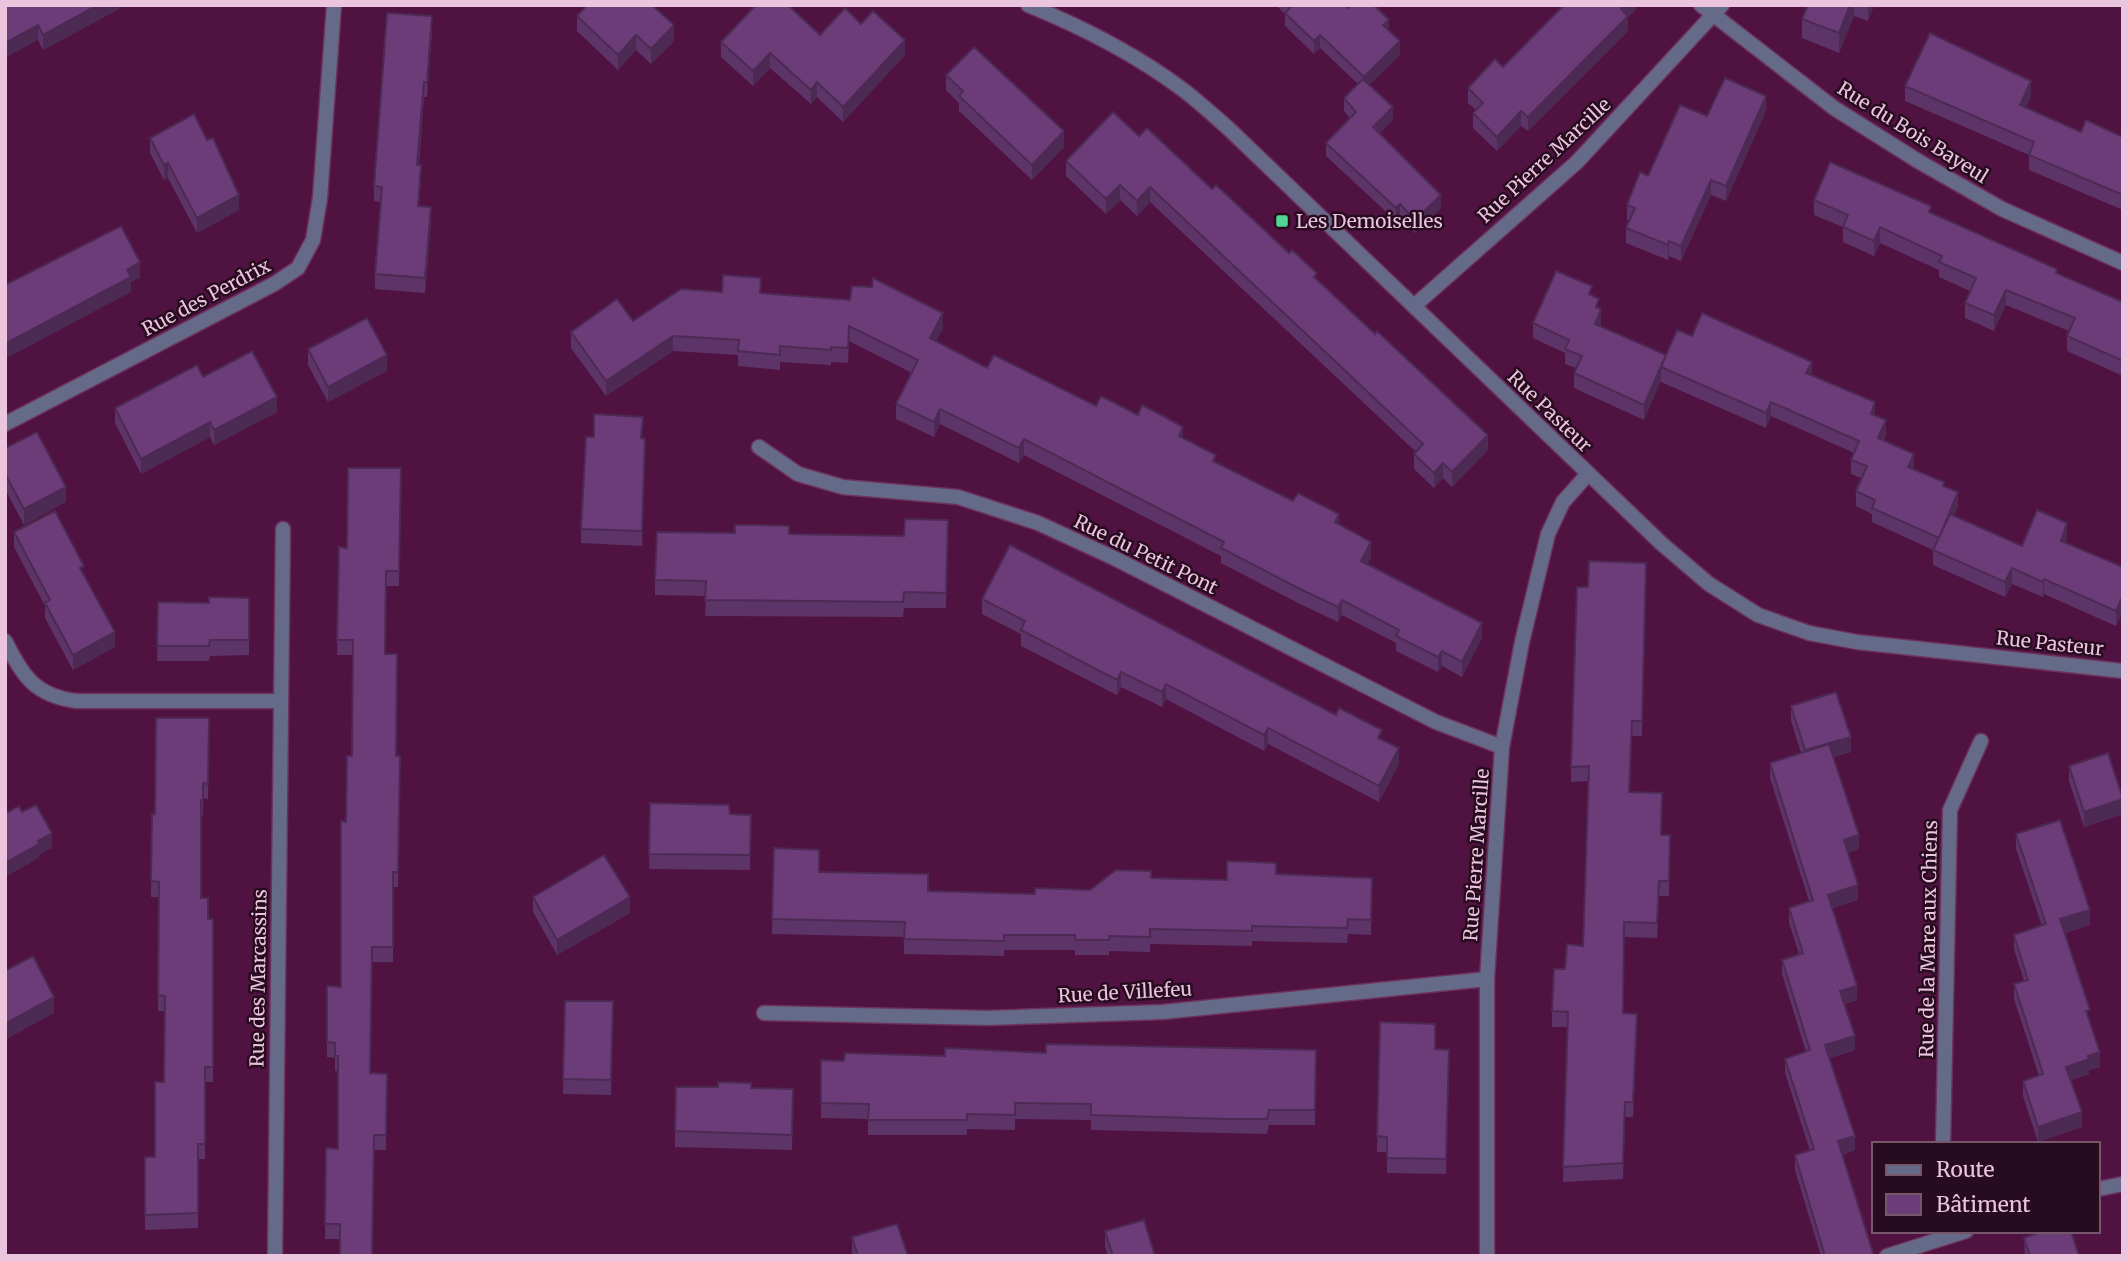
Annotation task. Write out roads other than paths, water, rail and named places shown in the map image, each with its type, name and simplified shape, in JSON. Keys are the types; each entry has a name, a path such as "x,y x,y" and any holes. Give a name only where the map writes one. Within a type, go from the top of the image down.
{"street":[{"name":"Rue des Perdrix","path":"5,424 274,284 298,268 313,240 320,198 334,5"},
{"name":"Rue Pasteur","path":"1028,5 1076,25 1182,89 1238,137 1587,475 1662,544 1709,584 1758,615 1809,633 1857,642 2123,671"},
{"name":"Rue du Bois Bayeul","path":"1701,5 1718,10 1834,108 1918,161 2002,209 2123,263"},
{"name":"Rue Pierre Marcille","path":"1415,306 1577,162 1718,10"},
{"name":"Rue du Petit Pont","path":"759,447 798,474 843,487 958,497 1038,523 1114,558 1437,722 1502,747"},
{"name":"Rue Pierre Marcille","path":"1487,1256 1487,979 1502,747 1521,642 1548,534 1563,502 1587,475"},
{"name":"Rue des Marcassins","path":"275,1256 283,529"},
{"path":"5,641 22,672 35,687 55,698 76,701 281,701"},
{"name":"Rue de la Mare aux Chiens","path":"1943,1142 1950,810 1981,741"},
{"name":"Rue de Villefeu","path":"764,1013 987,1017 1163,1012 1487,979"},
{"path":"2100,1189 2123,1184"},
{"path":"1887,1256 1955,1233"}],"place":[{"name":"Les Demoiselles","path":"1282,221"}]}
